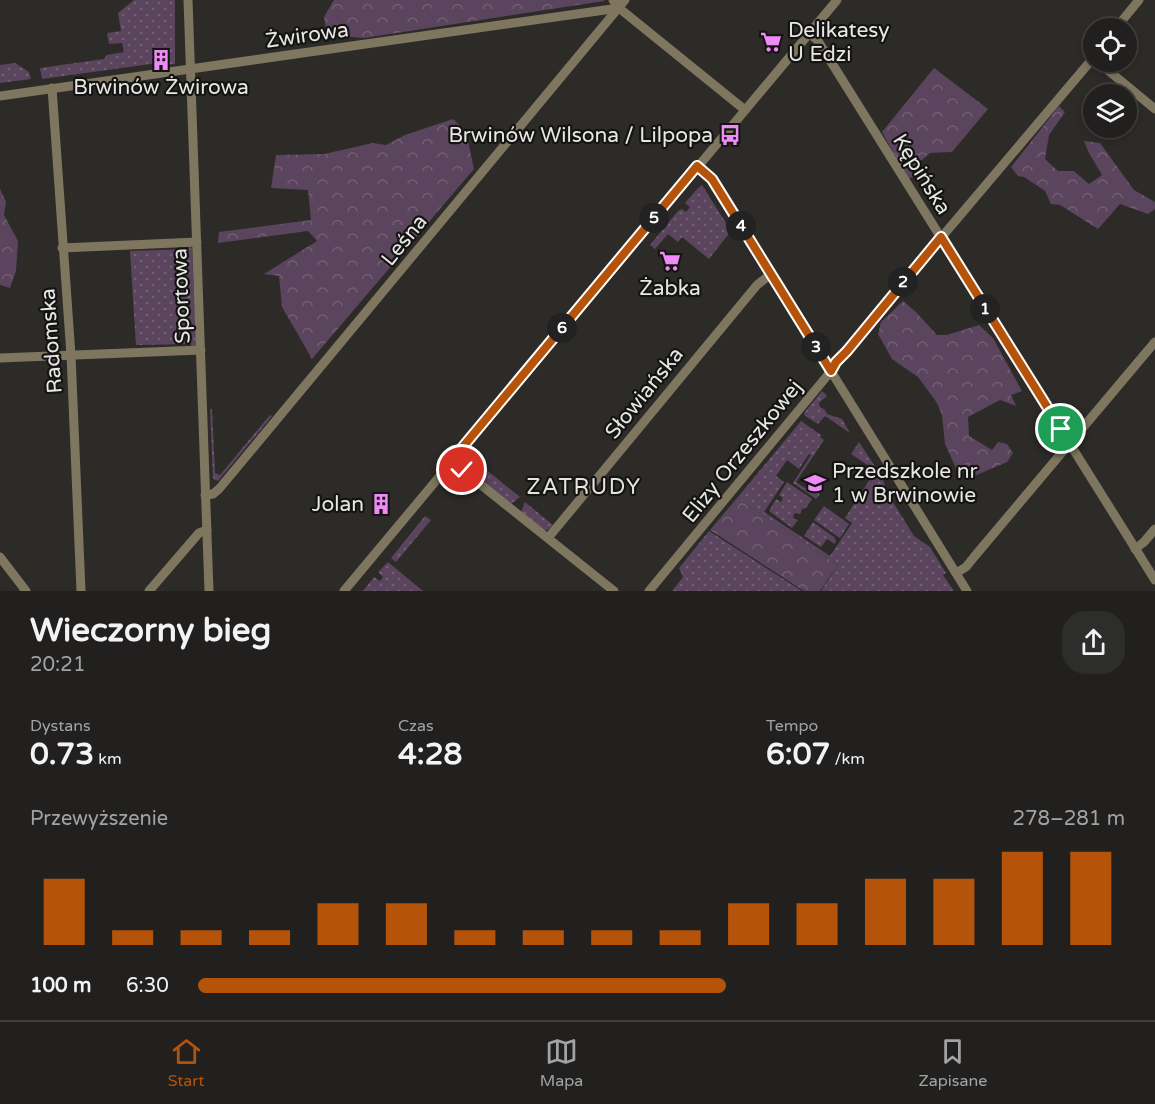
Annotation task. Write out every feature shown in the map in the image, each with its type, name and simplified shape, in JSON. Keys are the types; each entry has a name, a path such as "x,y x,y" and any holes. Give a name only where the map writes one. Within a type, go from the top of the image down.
{"street":[{"name":"Sportowa","path":"188,0 209,591"},
{"path":"344,591 837,0"},
{"path":"1124,18 1139,0"},
{"name":"Żwirowa","path":"0,96 619,3"},
{"path":"619,3 745,110"},
{"name":"Leśna","path":"206,495 213,494 219,489 619,3"},
{"name":"Kępińska","path":"809,33 818,41 1155,580"},
{"name":"Elizy Orzeszkowej","path":"650,591 836,362 1083,69"},
{"path":"1110,72 1155,109"},
{"name":"Radomska","path":"52,88 71,355 81,591"},
{"path":"697,166 712,179 967,591"},
{"path":"62,248 197,242"},
{"name":"Słowiańska","path":"549,538 757,285 771,274"},
{"path":"956,573 967,565 1155,342"},
{"path":"0,358 201,350"},
{"path":"451,461 614,591"},
{"path":"1135,549 1155,529"},
{"path":"149,591 199,533 207,530"},
{"path":"0,556 26,591"}],"green space":[{"path":"134,0 175,0 175,64 165,65 163,58 158,59 158,63 42,79 40,68 104,59 107,55 124,52 122,43 109,44 107,33 121,31 118,13"},
{"path":"334,0 604,1 364,38 327,35 324,17"},
{"path":"15,63 29,72 31,79 0,83 0,65"},
{"path":"934,68 988,109 952,152 930,153 914,167 913,177 908,179 882,132"},
{"path":"1059,106 1065,112 1049,135 1045,159 1058,171 1074,171 1089,184 1102,175 1084,141 1100,143 1134,190 1155,202 1155,209 1148,214 1120,204 1098,229 1060,205 1051,204 1045,191 1024,177 1018,176 1011,167"},
{"path":"453,119 466,131 474,169 312,359 282,307 279,276 264,274 317,241 308,231 218,243 219,232 311,220 308,190 271,188 276,155 324,154 373,143 386,145 405,135"},
{"path":"702,185 731,231 709,259 682,237 678,242 668,234 655,249 650,245 678,211 682,209 686,212 690,207 685,203"},
{"path":"0,189 6,202 4,215 18,241 16,271 10,288 0,285"},
{"path":"189,246 192,248 196,345 192,347 191,344 136,345 130,251 189,249"},
{"path":"903,301 937,335 947,335 979,325 993,338 1022,391 1011,395 1016,406 1000,400 968,417 969,436 992,450 998,442 1007,444 1013,453 1007,462 972,477 956,468 945,444 942,415 937,403 918,377 892,359 878,334 881,322"},
{"path":"822,391 827,396 819,403 820,407 827,414 842,419 850,433 825,416 818,424 805,416 804,413"},
{"path":"210,409 212,409 215,473 220,475 270,415 272,416 218,481 213,479"},
{"path":"801,421 821,435 820,437 824,440 796,482 811,492 813,489 820,494 816,499 793,483 811,455 809,454 799,469 787,460 776,476 784,482 764,512 830,556 852,523 845,518 874,473 872,468 851,454 859,442 882,477 888,494 914,536 930,547 946,573 943,575 954,591 821,591 838,565 737,498"},
{"path":"475,456 480,461 478,463 520,497 511,504 465,468"},
{"path":"787,482 812,499 800,514 795,513 794,519 798,520 792,528 769,511 776,499 781,502 783,498 779,495"},
{"path":"737,498 838,565 820,591 804,591 710,530"},
{"path":"525,502 553,525 548,530 543,530 521,512"},
{"path":"824,506 849,524 840,538 814,520"},
{"path":"425,516 431,520 396,562 391,558"},
{"path":"813,522 834,537 835,544 827,539 821,547 804,536"},
{"path":"709,531 802,591 672,591 683,577 679,568"},
{"path":"388,562 423,591 363,591 374,577 380,581 383,577 378,572"}],"place":[{"name":"Delikatesy U Edzi","path":"771,42"},
{"name":"Brwinów Żwirowa","path":"161,60"},
{"name":"Brwinów Wilsona / Lilpopa","path":"730,135"},
{"name":"Żabka","path":"670,261"},
{"name":"Przedszkole nr 1 w Brwinowie","path":"815,483"},
{"name":"Jolan","path":"381,504"}],"district":[{"name":"ZATRUDY","path":"584,486"}],"route":[{"path":"462,470 451,461 697,166 712,179 831,371 836,362 941,237 1061,429"}]}
